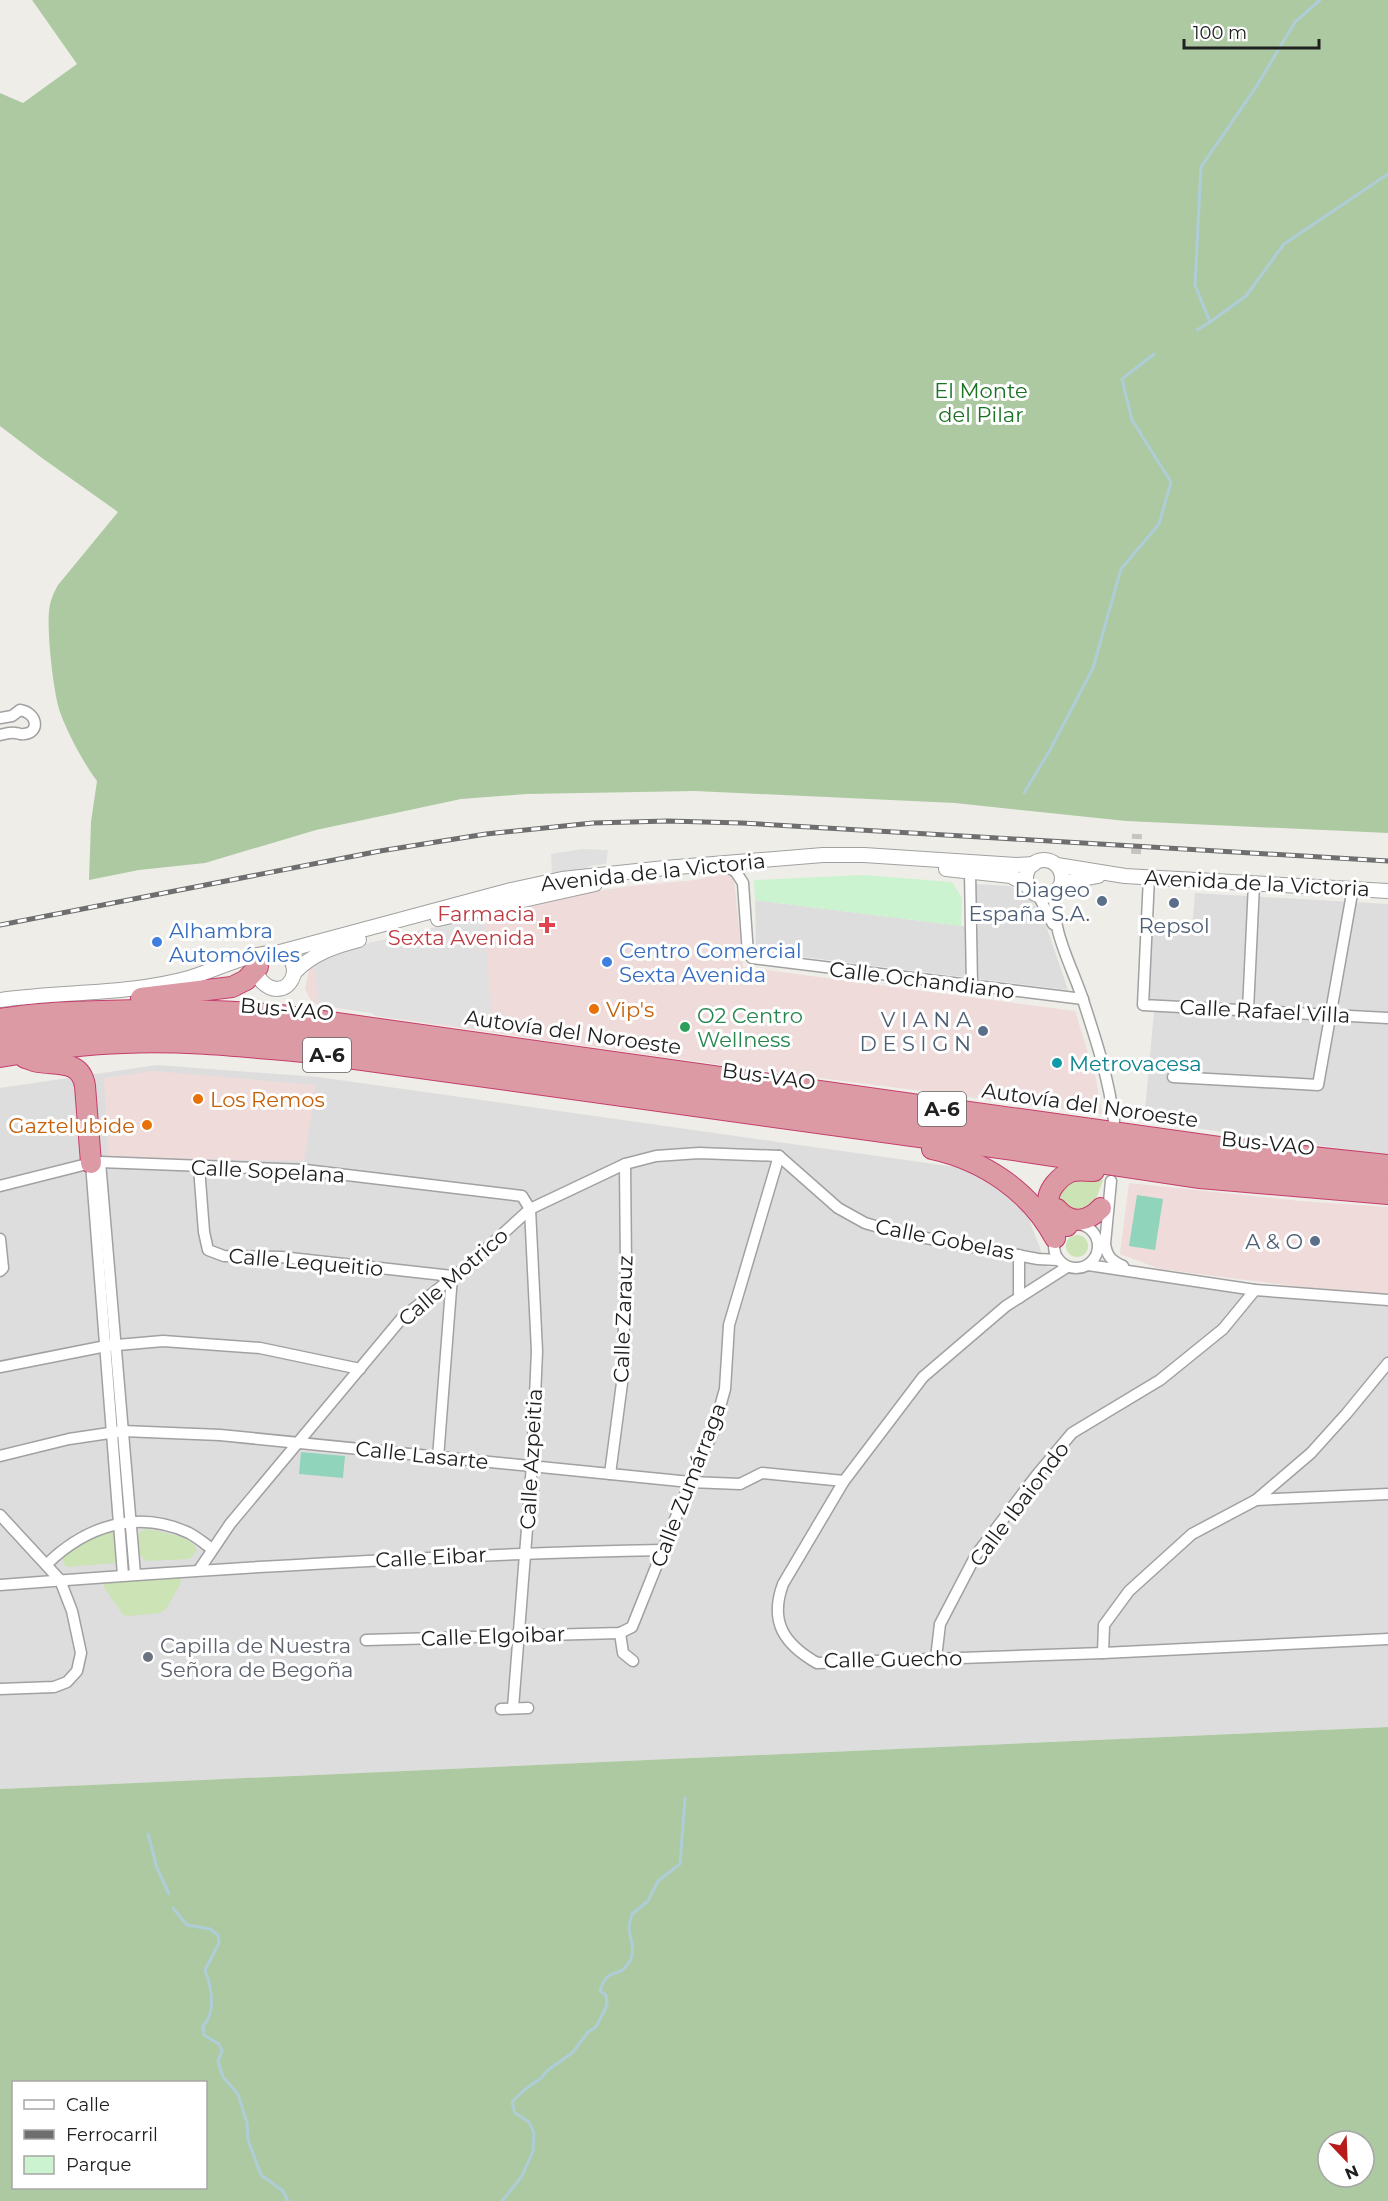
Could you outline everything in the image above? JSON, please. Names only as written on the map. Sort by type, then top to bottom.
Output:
[{"type":"highway","points":[[62,1012],[83,1003],[225,988],[239,984],[264,963]]},
{"type":"highway","name":"Autovía del Noroeste","points":[[0,1019],[62,1012],[148,1009],[289,1016],[1207,1146],[1388,1165]]},
{"type":"highway","name":"Bus-VAO","points":[[0,1037],[67,1029],[155,1025],[316,1034],[1195,1160],[1388,1180]]},
{"type":"highway","name":"A-6","points":[[7,1055],[51,1048],[126,1043],[273,1049],[1020,1151],[1200,1178],[1388,1194]]},
{"type":"highway","points":[[7,1055],[39,1062],[62,1063],[76,1068],[82,1074],[96,1162]]},
{"type":"highway","points":[[888,1133],[902,1144],[944,1151],[973,1161],[1004,1179],[1032,1205],[1050,1227],[1066,1234]]},
{"type":"highway","points":[[1066,1234],[1048,1203],[1050,1189],[1060,1177],[1071,1172],[1102,1172],[1124,1168]]},
{"type":"highway","points":[[1056,1183],[1054,1204],[1057,1210],[1066,1217],[1075,1220],[1087,1219],[1105,1204]]},
{"type":"street","points":[[0,718],[12,716],[20,710],[29,712],[34,717],[35,726],[31,732],[23,735],[15,732],[0,735]]},
{"type":"street","name":"Avenida de la Victoria","points":[[223,967],[264,963],[511,890],[562,879],[823,855],[1034,864]]},
{"type":"street","points":[[1061,938],[1033,891],[1027,873],[1034,864],[1043,860],[1057,865],[1062,873],[1053,907],[1061,938],[1106,1072],[1114,1121]]},
{"type":"street","name":"Avenida de la Victoria","points":[[295,972],[311,957],[340,945],[434,920],[590,884],[728,867],[831,862],[970,872],[1011,876],[1033,891]]},
{"type":"street","name":"Avenida de la Victoria","points":[[1057,865],[1125,876]]},
{"type":"street","name":"Calle Ochandiano","points":[[728,867],[736,872],[743,883],[748,954],[752,958],[1083,999]]},
{"type":"street","points":[[970,872],[972,986]]},
{"type":"street","name":"Avenida de la Victoria","points":[[1059,888],[1100,876],[1125,876],[1388,891]]},
{"type":"street","name":"Calle Rafael Villa","points":[[1149,877],[1143,1005],[1388,1018]]},
{"type":"street","points":[[1248,1010],[1254,884]]},
{"type":"street","points":[[1033,891],[1047,897],[1059,888]]},
{"type":"street","points":[[1173,1077],[1318,1085],[1353,888]]},
{"type":"street","name":"Avenida de la Victoria","points":[[0,1000],[169,983],[223,967],[247,957],[264,963]]},
{"type":"street","points":[[289,957],[293,961],[295,972],[290,983],[280,988],[268,987],[260,979],[264,963],[289,957]]},
{"type":"street","name":"Calle Motrico","points":[[199,1570],[230,1524],[402,1318],[473,1261],[530,1209],[625,1164],[656,1156],[699,1153],[779,1156]]},
{"type":"street","name":"Calle Gobelas","points":[[779,1156],[838,1208],[865,1223],[899,1233],[1062,1263]]},
{"type":"street","name":"Calle Zumárraga","points":[[620,1633],[632,1627],[690,1482],[713,1432],[726,1389],[729,1325],[779,1156]]},
{"type":"street","points":[[96,1162],[129,1575]]},
{"type":"street","name":"Calle Sopelana","points":[[0,1186],[96,1162],[305,1170],[522,1196],[530,1209]]},
{"type":"street","name":"Calle Zarauz","points":[[610,1474],[622,1383],[626,1267],[625,1164]]},
{"type":"street","name":"Calle Lequeitio","points":[[199,1167],[204,1232],[208,1250],[224,1256],[281,1257],[452,1276]]},
{"type":"street","points":[[1066,1234],[1096,1221],[1105,1204]]},
{"type":"street","points":[[1088,1265],[1097,1247],[1105,1204]]},
{"type":"street","points":[[1105,1204],[1106,1254],[1112,1261],[1134,1271]]},
{"type":"street","name":"Calle Azpeitia","points":[[513,1708],[532,1465],[537,1351],[530,1209]]},
{"type":"street","points":[[1066,1234],[1092,1231],[1104,1261],[1118,1269]]},
{"type":"street","points":[[1066,1234],[1062,1263],[1081,1268],[1088,1265],[1255,1290],[1388,1300]]},
{"type":"street","name":"Calle Gobelas","points":[[1023,1255],[1045,1254],[1066,1234]]},
{"type":"street","points":[[0,1239],[3,1268],[0,1270]]},
{"type":"street","points":[[1019,1298],[1023,1255]]},
{"type":"street","name":"Calle Guecho","points":[[1062,1263],[1006,1306],[922,1377],[844,1481],[783,1584],[778,1598],[777,1612],[780,1628],[789,1642],[802,1654],[817,1663],[1103,1653],[1388,1639]]},
{"type":"street","points":[[438,1458],[452,1276]]},
{"type":"street","name":"Calle Ibaiondo","points":[[936,1658],[940,1624],[976,1555],[1072,1433],[1160,1380],[1223,1329],[1255,1290]]},
{"type":"street","points":[[0,1367],[111,1346],[163,1341],[260,1348],[360,1369]]},
{"type":"street","points":[[1103,1653],[1104,1626],[1129,1591],[1192,1534],[1256,1500],[1311,1453],[1388,1363]]},
{"type":"street","name":"Calle Lasarte","points":[[0,1456],[69,1439],[118,1432],[220,1435],[690,1482],[740,1484],[762,1473],[844,1481]]},
{"type":"street","points":[[1256,1500],[1388,1494]]},
{"type":"street","points":[[0,1515],[60,1580],[72,1611],[81,1653],[77,1671],[67,1682],[54,1687],[0,1689]]},
{"type":"street","points":[[47,1564],[63,1548],[81,1536],[101,1527],[125,1523],[170,1526],[190,1534],[212,1549]]},
{"type":"street","name":"Calle Eibar","points":[[0,1585],[199,1570],[526,1552],[663,1550]]},
{"type":"street","points":[[620,1633],[623,1653],[633,1661]]},
{"type":"street","name":"Calle Elgoibar","points":[[366,1640],[620,1633]]},
{"type":"street","points":[[501,1709],[528,1708]]},
{"type":"shaded area","points":[[582,849],[608,850],[606,864],[588,866],[587,871],[552,875],[551,854]]},
{"type":"shaded area","points":[[721,874],[731,875],[734,879],[743,967],[1075,1011],[1096,1079],[1102,1114],[751,1069],[376,1016],[371,1013],[318,1005],[311,1001],[305,989],[309,969],[315,964],[335,954],[370,943],[564,896],[631,886],[696,880]]},
{"type":"shaded area","points":[[976,884],[1010,886],[1030,898],[1045,922],[1068,990],[756,951],[755,900],[978,928]]},
{"type":"shaded area","points":[[1195,893],[1388,904],[1388,1155],[1144,1121],[1154,1012],[1147,1012],[1151,929],[1192,931]]},
{"type":"shaded area","points":[[484,916],[493,1031],[376,1016],[371,1013],[318,1005],[315,964],[335,954],[370,943]]},
{"type":"shaded area","points":[[157,1065],[318,1077],[970,1169],[995,1183],[1025,1208],[1047,1267],[1353,1304],[1388,1306],[1388,1727],[0,1789],[0,1088]]},
{"type":"shaded area","points":[[153,1071],[316,1085],[304,1161],[108,1158],[104,1078]]},
{"type":"shaded area","points":[[1129,1183],[1300,1201],[1388,1207],[1388,1295],[1357,1294],[1160,1269],[1120,1254]]},
{"type":"green space","name":"El Monte del Pilar","points":[[32,0],[1388,0],[1388,833],[1126,821],[955,803],[695,791],[526,794],[461,799],[316,830],[205,863],[139,870],[89,880],[91,822],[97,781],[76,748],[60,712],[51,662],[49,611],[58,585],[118,512],[0,426],[0,93],[23,103],[77,64]]},
{"type":"green space","points":[[863,875],[952,882],[962,898],[961,926],[755,900],[754,880]]},
{"type":"green space","points":[[1085,1176],[1103,1180],[1095,1202],[1081,1214],[1060,1203],[1059,1196],[1062,1184]]},
{"type":"green space","points":[[1137,1195],[1163,1199],[1155,1250],[1129,1246]]},
{"type":"green space","points":[[1077,1235],[1085,1238],[1088,1246],[1085,1254],[1077,1257],[1069,1254],[1066,1246],[1069,1238]]},
{"type":"green space","points":[[301,1452],[345,1456],[343,1478],[299,1474]]},
{"type":"green space","points":[[146,1529],[183,1538],[195,1545],[197,1550],[190,1559],[147,1561],[139,1554],[138,1535]]},
{"type":"green space","points":[[115,1533],[118,1561],[115,1563],[67,1567],[63,1563],[63,1555],[84,1541]]},
{"type":"green space","points":[[180,1577],[181,1583],[166,1609],[160,1613],[123,1615],[104,1587],[104,1583]]},
{"type":"green space","points":[[1388,1727],[1388,2201],[0,2201],[0,1789]]},
{"type":"waterway","points":[[1197,330],[1210,322],[1195,285],[1201,167],[1256,87],[1295,22],[1320,0]]},
{"type":"waterway","points":[[1210,322],[1246,296],[1284,244],[1388,174]]},
{"type":"waterway","points":[[1024,793],[1050,750],[1093,668],[1121,569],[1159,524],[1171,482],[1132,420],[1122,379],[1154,354]]},
{"type":"waterway","points":[[502,2201],[522,2176],[533,2151],[534,2133],[529,2122],[515,2113],[512,2102],[548,2070],[572,2053],[588,2032],[596,2027],[607,2005],[606,1995],[600,1991],[603,1983],[609,1975],[620,1971],[631,1960],[633,1950],[629,1928],[632,1914],[648,1901],[658,1881],[680,1864],[685,1798]]},
{"type":"waterway","points":[[148,1834],[157,1868],[169,1894]]},
{"type":"waterway","points":[[173,1908],[187,1925],[210,1929],[218,1935],[219,1943],[205,1970],[212,1999],[210,2014],[203,2026],[204,2035],[219,2044],[222,2051],[218,2061],[223,2077],[238,2094],[247,2123],[248,2140],[261,2175],[283,2191],[288,2201]]},
{"type":"tunnel","points":[[1136,854],[1137,834]]},
{"type":"railway","points":[[0,925],[380,851],[486,834],[593,823],[668,821],[742,823],[1388,861]]},
{"type":"place","name":"Diageo España S.A.","points":[[1102,901]]},
{"type":"place","name":"Repsol","points":[[1174,903]]},
{"type":"place","name":"Farmacia Sexta Avenida","points":[[547,925]]},
{"type":"place","name":"Alhambra Automóviles","points":[[157,942]]},
{"type":"place","name":"Centro Comercial Sexta Avenida","points":[[607,962]]},
{"type":"place","name":"Vip's","points":[[594,1009]]},
{"type":"place","name":"O2 Centro Wellness","points":[[685,1027]]},
{"type":"place","name":"V I A N A D E S I G N","points":[[983,1031]]},
{"type":"place","name":"Metrovacesa","points":[[1057,1063]]},
{"type":"place","name":"Los Remos","points":[[198,1099]]},
{"type":"place","name":"Gaztelubide","points":[[147,1125]]},
{"type":"place","name":"A & O","points":[[1315,1241]]},
{"type":"place","name":"Capilla de Nuestra Señora de Begoña","points":[[148,1657]]}]
